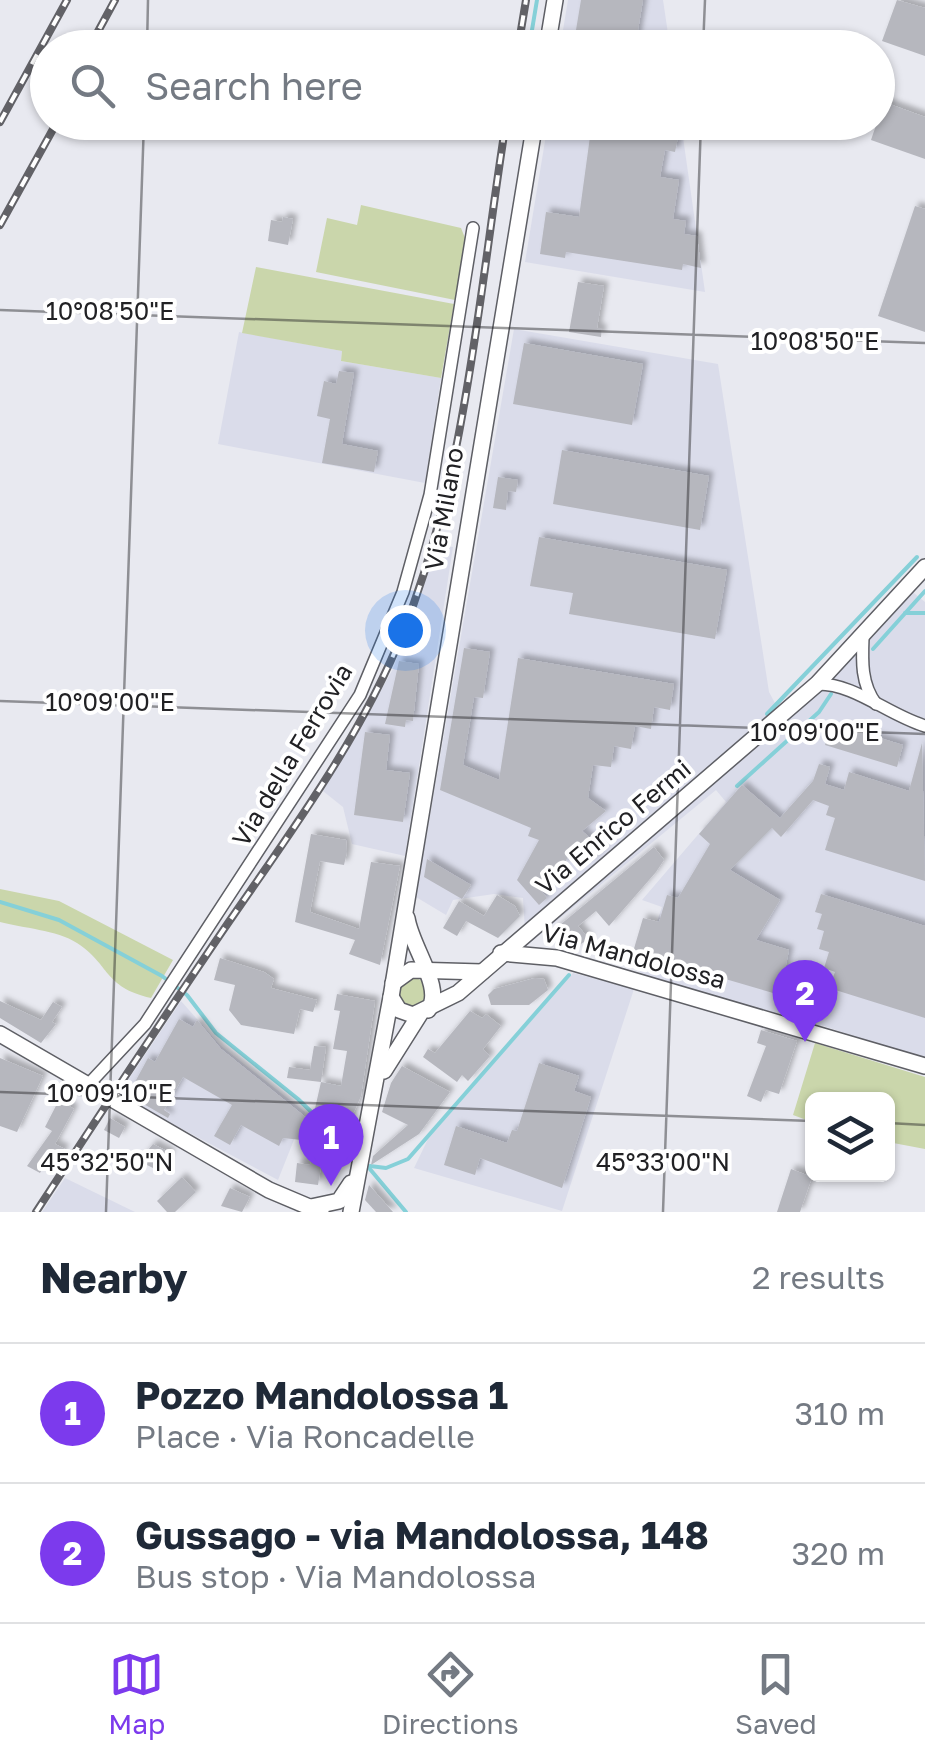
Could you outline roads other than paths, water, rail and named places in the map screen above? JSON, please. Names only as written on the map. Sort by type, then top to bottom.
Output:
[{"type":"main road","points":[[551,30],[555,0]]},
{"type":"main road","name":"Via Milano","points":[[372,1097],[532,140]]},
{"type":"main road","name":"Via Enrico Fermi","points":[[424,1013],[458,994],[816,684],[925,566]]},
{"type":"main road","name":"Via Milano","points":[[405,904],[412,942],[425,973]]},
{"type":"main road","name":"Via Mandolossa","points":[[501,953],[544,955],[925,1066]]},
{"type":"main road","points":[[424,1013],[406,1014],[392,990],[404,972],[482,972]]},
{"type":"main road","points":[[351,1212],[372,1097],[391,1054],[424,1013],[436,991],[425,973]]},
{"type":"main road","points":[[0,1034],[269,1190],[316,1209],[339,1200],[357,1173]]},
{"type":"street","name":"Via della Ferrovia","points":[[88,1085],[136,1035],[162,998],[360,695],[403,592],[430,495],[473,228]]},
{"type":"street","points":[[863,636],[867,692],[878,708]]},
{"type":"street","points":[[816,684],[842,686],[878,708],[925,726]]},
{"type":"waterway","points":[[532,30],[537,0]]},
{"type":"waterway","points":[[767,714],[917,557]]},
{"type":"waterway","points":[[873,649],[925,591]]},
{"type":"waterway","points":[[905,613],[925,613]]},
{"type":"waterway","points":[[737,786],[819,712],[831,694]]},
{"type":"waterway","points":[[0,902],[59,920],[162,976],[187,995],[216,1033],[298,1099],[357,1156]]},
{"type":"waterway","points":[[370,1166],[386,1168],[408,1159],[569,975]]},
{"type":"waterway","points":[[364,1162],[406,1212]]},
{"type":"railway","points":[[51,30],[67,0]]},
{"type":"railway","points":[[99,30],[115,0]]},
{"type":"railway","points":[[521,30],[526,0]]},
{"type":"railway","points":[[0,122],[30,67]]},
{"type":"railway","points":[[0,225],[47,140]]},
{"type":"railway","points":[[36,1212],[322,785],[386,672],[425,571],[457,445],[503,140]]},
{"type":"place","name":"Gussago - via Mandolossa, 148","points":[[805,1042]]},
{"type":"place","name":"Pozzo Mandolossa 1","points":[[331,1186]]}]
